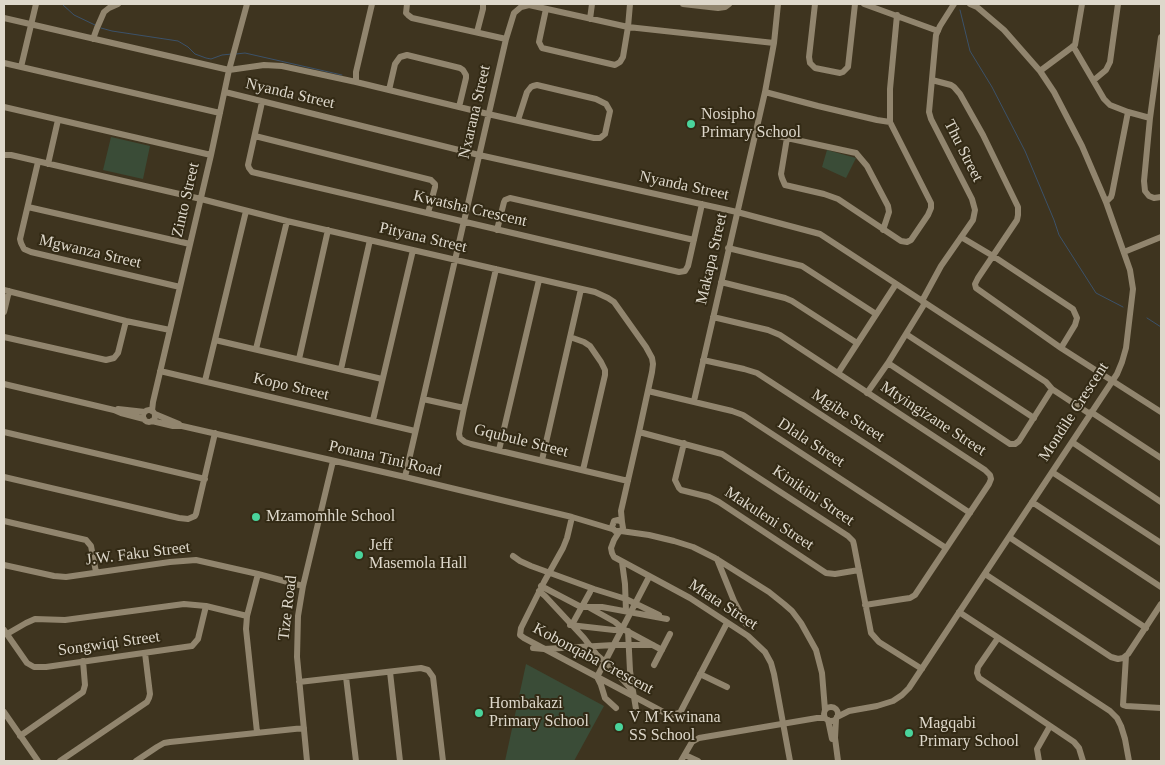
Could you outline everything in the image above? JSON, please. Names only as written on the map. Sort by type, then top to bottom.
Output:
[{"type":"street","points":[[21,67],[36,4]]},
{"type":"street","points":[[93,39],[104,12],[118,4]]},
{"type":"street","name":"Zinto Street","points":[[152,422],[155,418],[149,413],[201,200],[229,70],[247,4]]},
{"type":"street","points":[[356,82],[356,72],[372,4]]},
{"type":"street","points":[[408,4],[406,13],[412,18],[506,40]]},
{"type":"street","points":[[477,32],[484,4]]},
{"type":"street","points":[[590,19],[592,4]]},
{"type":"street","points":[[546,9],[539,42],[542,48],[615,65],[623,57],[630,4]]},
{"type":"street","points":[[683,4],[718,8],[729,4]]},
{"type":"street","name":"Makapa Street","points":[[694,402],[765,92],[774,43],[778,4]]},
{"type":"street","points":[[815,4],[809,57],[810,63],[814,68],[840,73],[848,67],[855,4]]},
{"type":"street","points":[[864,4],[938,31]]},
{"type":"street","name":"Thu Street","points":[[867,392],[906,334],[941,266],[973,220],[975,207],[930,116],[929,104],[938,31],[954,4]]},
{"type":"street","name":"Mondile Crescent","points":[[829,716],[893,701],[909,688],[1120,368],[1126,348],[1133,289],[1132,277],[1106,202],[1082,146],[1054,92],[1040,71],[1004,30],[970,4]]},
{"type":"street","points":[[1040,71],[1074,46],[1082,4]]},
{"type":"street","points":[[1094,80],[1106,70],[1110,62],[1118,4]]},
{"type":"street","name":"Nxarana Street","points":[[405,477],[512,16],[519,8],[529,5],[628,27],[774,43]]},
{"type":"street","points":[[787,138],[781,174],[786,184],[838,199],[899,240],[907,242],[911,240],[928,215],[931,203],[890,122],[890,89],[897,15]]},
{"type":"street","points":[[4,18],[229,70],[256,65],[272,65],[356,82],[488,114],[600,138],[605,134],[610,111],[606,104],[596,99],[538,85],[531,87],[528,92],[518,120]]},
{"type":"street","points":[[1161,37],[1144,175],[1144,187],[1149,196],[1154,198],[1161,197]]},
{"type":"street","points":[[1074,46],[1104,99],[1110,105],[1150,118]]},
{"type":"street","points":[[389,90],[397,60],[405,55],[416,57],[460,68],[465,72],[466,78],[458,107]]},
{"type":"street","points":[[4,63],[220,113]]},
{"type":"street","points":[[932,80],[954,87],[960,94],[983,135],[1017,203],[1019,212],[1017,220],[977,280],[976,288],[1061,348],[1161,412]]},
{"type":"street","name":"Nyanda Street","points":[[225,92],[479,155],[737,212],[820,234],[1046,382],[1052,390],[1161,458]]},
{"type":"street","points":[[765,92],[890,122]]},
{"type":"street","name":"Kwatsha Crescent","points":[[262,102],[248,165],[252,172],[496,230],[683,272],[687,269],[702,204]]},
{"type":"street","points":[[4,107],[211,156]]},
{"type":"street","points":[[1106,202],[1112,196],[1128,112]]},
{"type":"street","points":[[48,164],[58,120]]},
{"type":"street","points":[[756,130],[856,153],[867,166],[888,206],[889,212],[883,230]]},
{"type":"street","points":[[254,136],[431,180],[434,182],[435,187],[428,213]]},
{"type":"street","name":"Pityana Street","points":[[4,155],[602,294],[614,302],[646,346],[653,364],[619,522]]},
{"type":"street","name":"Mgwanza Street","points":[[38,162],[20,239],[22,246],[28,251],[180,287]]},
{"type":"street","points":[[496,230],[502,208],[505,200],[508,198],[694,240]]},
{"type":"street","points":[[28,207],[190,244]]},
{"type":"street","points":[[205,381],[246,211]]},
{"type":"street","points":[[256,349],[287,221]]},
{"type":"street","points":[[299,359],[328,230]]},
{"type":"street","points":[[961,237],[1067,304],[1074,311],[1075,325],[1061,348]]},
{"type":"street","points":[[1124,252],[1161,237]]},
{"type":"street","points":[[341,369],[370,240]]},
{"type":"street","points":[[728,248],[802,266],[876,314]]},
{"type":"street","points":[[373,420],[413,250]]},
{"type":"street","name":"Gqubule Street","points":[[496,269],[464,408],[459,434],[462,440],[628,480]]},
{"type":"street","points":[[498,450],[539,280]]},
{"type":"street","points":[[721,282],[792,301],[857,343]]},
{"type":"street","points":[[838,374],[896,284]]},
{"type":"street","points":[[542,460],[581,289]]},
{"type":"street","points":[[4,312],[6,290],[126,321],[170,330]]},
{"type":"street","name":"Mtyingizane Street","points":[[713,318],[777,333],[990,475],[989,484],[915,595],[910,598],[865,605]]},
{"type":"street","points":[[4,337],[106,360],[114,358],[118,353],[126,321]]},
{"type":"street","points":[[906,334],[1034,418]]},
{"type":"street","points":[[570,337],[590,346],[605,370],[583,470]]},
{"type":"street","points":[[215,340],[382,379]]},
{"type":"street","name":"Mgibe Street","points":[[703,360],[757,373],[970,513]]},
{"type":"street","points":[[888,363],[1010,444],[1015,444],[1019,441],[1052,390]]},
{"type":"street","name":"Kopo Street","points":[[160,371],[415,431]]},
{"type":"street","name":"Ponana Tini Road","points":[[4,384],[121,413],[149,413],[182,426],[405,477],[582,519],[616,530],[649,535],[693,547],[717,559],[769,592],[792,611],[807,631],[816,650],[834,708],[838,713],[829,716]]},
{"type":"street","name":"Dlala Street","points":[[648,391],[743,415],[946,548]]},
{"type":"street","points":[[423,399],[464,408]]},
{"type":"street","name":"Ponana Tini Road","points":[[152,422],[182,426]]},
{"type":"street","points":[[4,432],[205,479]]},
{"type":"street","name":"Kinikini Street","points":[[639,432],[716,451],[729,457],[844,533],[853,541],[869,629],[873,637],[922,669]]},
{"type":"street","points":[[4,477],[180,518],[192,518],[196,514],[215,433]]},
{"type":"street","points":[[1072,442],[1161,502]]},
{"type":"street","name":"Makuleni Street","points":[[684,443],[675,480],[678,488],[709,497],[719,502],[826,573],[835,574],[859,570]]},
{"type":"street","name":"Tize Road","points":[[307,761],[297,657],[298,616],[303,586],[333,461]]},
{"type":"street","points":[[1052,472],[1161,543]]},
{"type":"street","points":[[1032,502],[1161,587]]},
{"type":"street","name":"Kobonqaba Crescent","points":[[572,517],[565,542],[521,626],[520,633],[524,638],[633,694],[667,714],[676,715],[681,711],[727,623]]},
{"type":"street","name":"Ponana Tini Road","points":[[582,519],[619,522],[649,535]]},
{"type":"street","points":[[4,521],[86,540],[91,546],[96,572]]},
{"type":"street","points":[[616,530],[623,528],[619,522],[612,524],[616,530],[612,553],[614,557],[622,562],[629,612]]},
{"type":"street","points":[[1009,537],[1146,628]]},
{"type":"street","points":[[514,556],[520,561],[549,573],[626,599],[659,615]]},
{"type":"street","points":[[717,559],[734,601],[746,624]]},
{"type":"street","name":"J.W. Faku Street","points":[[4,565],[66,577],[190,560],[203,561],[303,586]]},
{"type":"street","name":"Mtata Street","points":[[622,562],[676,590],[753,640],[765,652],[774,674],[790,761]]},
{"type":"street","points":[[257,732],[246,629],[247,616],[258,574]]},
{"type":"street","points":[[985,574],[1111,657],[1118,659],[1126,656]]},
{"type":"street","points":[[616,708],[605,698],[597,677],[624,630],[629,612],[636,603],[649,577]]},
{"type":"street","points":[[540,588],[604,615],[624,630],[662,650]]},
{"type":"street","points":[[540,588],[545,596],[633,694]]},
{"type":"street","points":[[572,624],[590,592]]},
{"type":"street","points":[[5,632],[35,619],[65,620],[184,604],[206,606],[247,616]]},
{"type":"street","points":[[1161,604],[1126,656],[1123,705],[1161,708]]},
{"type":"street","name":"Songwiqi Street","points":[[5,632],[27,663],[32,666],[46,667],[192,646],[200,634],[206,606]]},
{"type":"street","points":[[583,607],[602,607],[667,619]]},
{"type":"street","points":[[959,612],[1110,711],[1117,718],[1121,726],[1129,761]]},
{"type":"street","points":[[572,624],[619,631],[624,630]]},
{"type":"street","points":[[624,630],[629,644],[636,708]]},
{"type":"street","points":[[654,665],[670,634]]},
{"type":"street","points":[[998,638],[978,667],[977,673],[979,678],[1077,745],[1081,751],[1083,761]]},
{"type":"street","points":[[533,648],[629,644],[653,645]]},
{"type":"street","points":[[60,761],[147,702],[150,694],[145,653]]},
{"type":"street","points":[[20,736],[83,692],[85,685],[83,661]]},
{"type":"street","points":[[299,682],[423,668],[428,670],[432,674],[434,683],[443,761]]},
{"type":"street","points":[[390,672],[400,761]]},
{"type":"street","name":"Ponana Tini Road","points":[[822,673],[825,702],[838,761]]},
{"type":"street","points":[[700,674],[727,687]]},
{"type":"street","points":[[346,677],[356,761]]},
{"type":"street","points":[[681,761],[692,742],[698,738],[829,716],[830,707],[834,708]]},
{"type":"street","name":"Mondile Crescent","points":[[834,708],[849,711]]},
{"type":"street","points":[[4,712],[38,761]]},
{"type":"street","points":[[1039,761],[1038,749],[1050,726]]},
{"type":"street","points":[[136,761],[164,743],[304,728]]},
{"type":"street","points":[[685,754],[698,761]]},
{"type":"green space","points":[[111,137],[150,146],[143,179],[103,170]]},
{"type":"green space","points":[[827,150],[856,158],[846,178],[822,167]]},
{"type":"green space","points":[[526,664],[604,706],[574,761],[505,761]]},
{"type":"waterway","points":[[62,4],[74,15],[95,25]]},
{"type":"waterway","points":[[960,10],[970,51],[992,87],[1025,151],[1059,235],[1096,293],[1123,307]]},
{"type":"waterway","points":[[101,28],[178,41],[195,54],[211,59],[232,54]]},
{"type":"waterway","points":[[236,54],[245,53],[342,75]]},
{"type":"waterway","points":[[1147,318],[1161,327]]},
{"type":"place","name":"Nosipho Primary School","points":[[691,124]]},
{"type":"place","name":"Mzamomhle School","points":[[256,517]]},
{"type":"place","name":"Jeff Masemola Hall","points":[[359,555]]},
{"type":"place","name":"Hombakazi Primary School","points":[[479,713]]},
{"type":"place","name":"V M Kwinana SS School","points":[[619,727]]},
{"type":"place","name":"Magqabi Primary School","points":[[909,733]]}]
